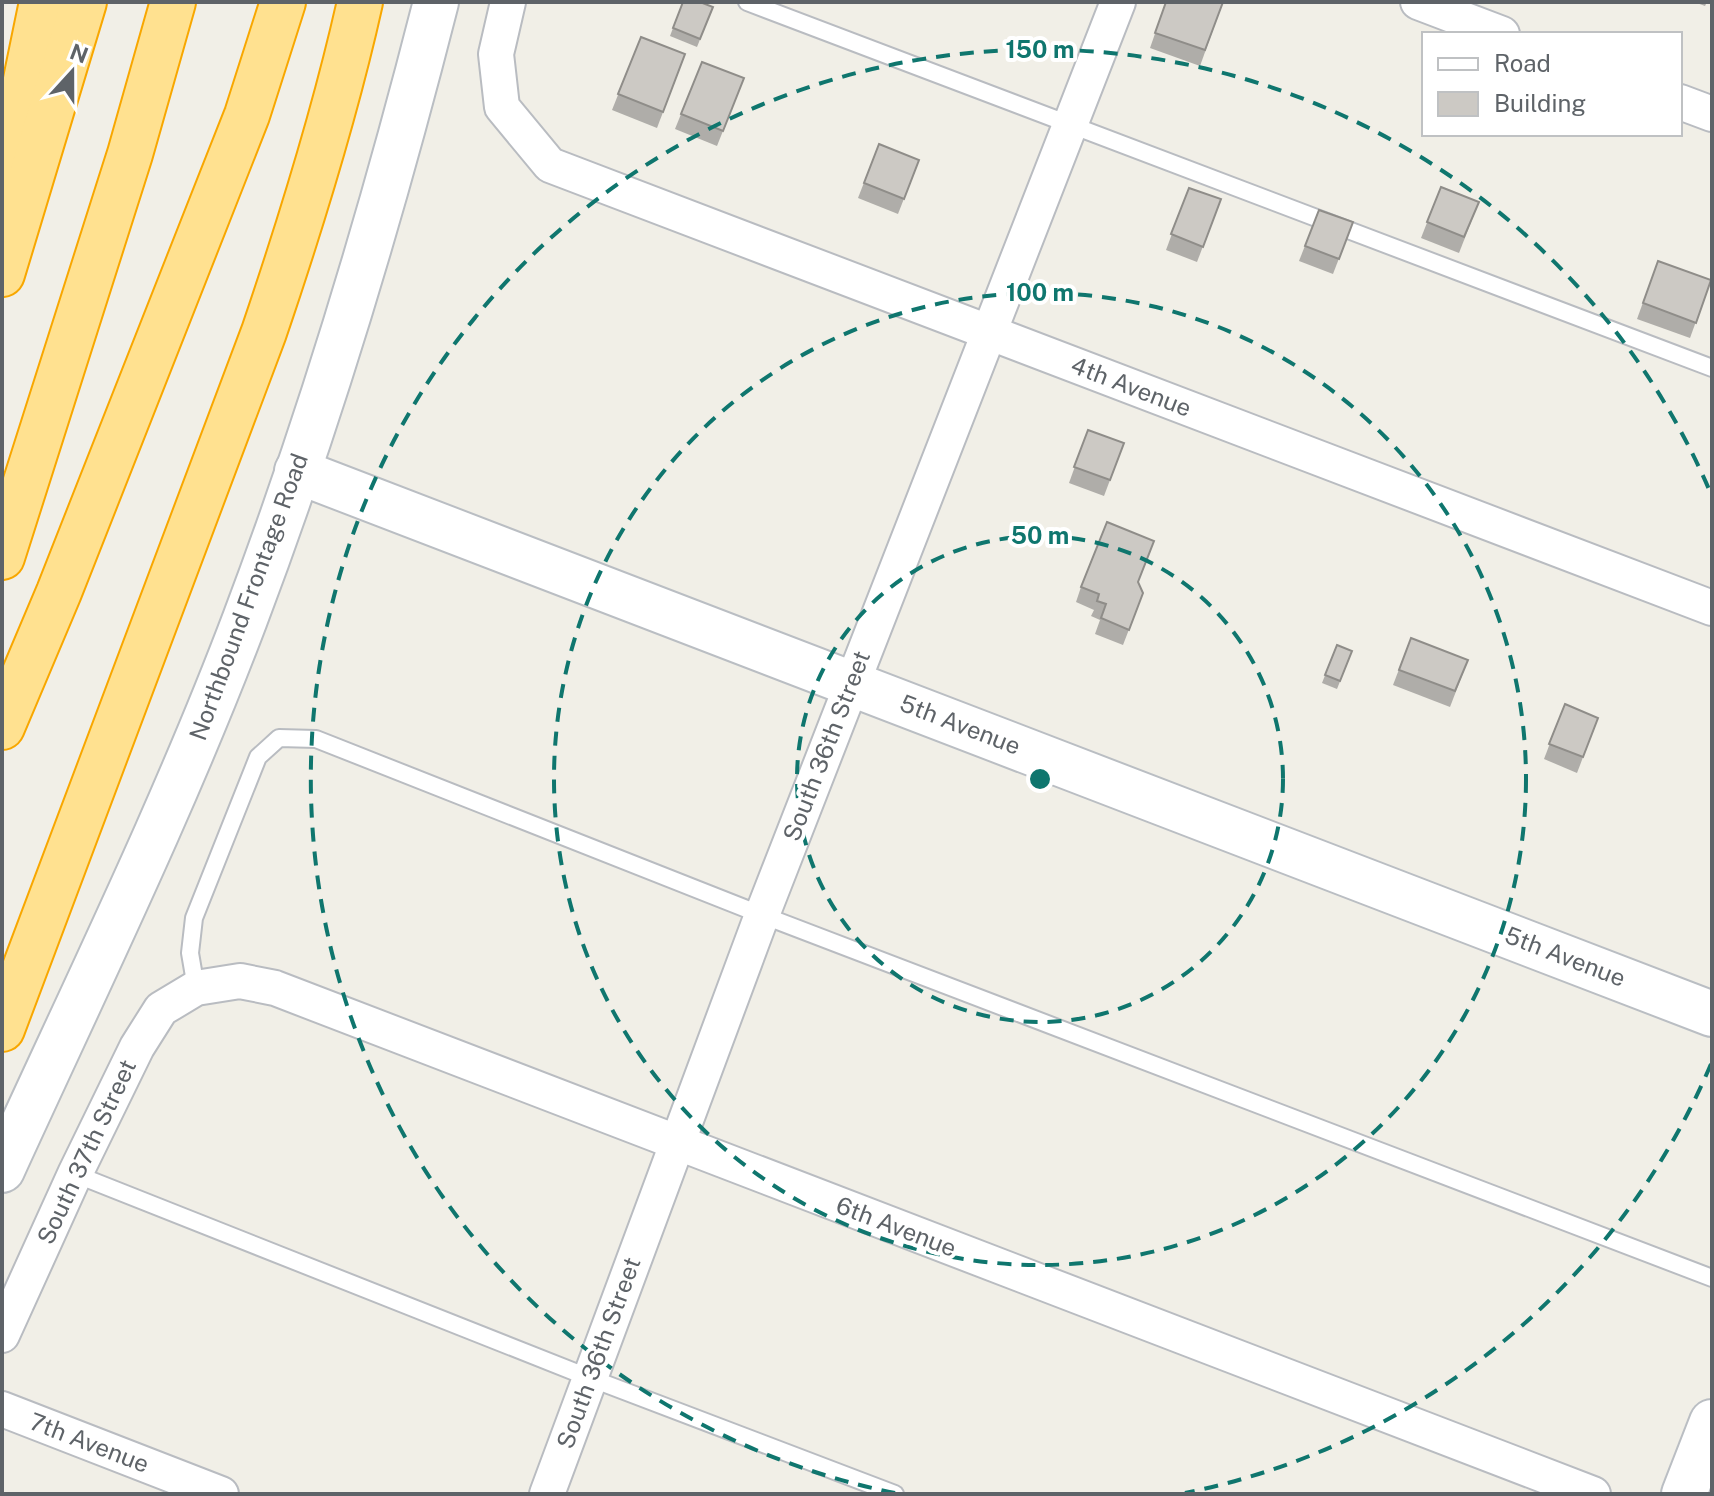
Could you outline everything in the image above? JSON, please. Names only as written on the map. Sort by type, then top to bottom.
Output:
[{"type":"highway","points":[[2,194],[42,2]]},
{"type":"highway","points":[[2,274],[84,2]]},
{"type":"highway","points":[[2,557],[125,169],[173,2]]},
{"type":"highway","points":[[2,727],[65,577],[241,130],[283,2]]},
{"type":"highway","points":[[2,1029],[264,332],[300,227],[341,87],[360,2]]},
{"type":"street","name":"Northbound Frontage Road","points":[[2,1170],[159,830],[246,619],[370,244],[436,2]]},
{"type":"street","name":"4th Avenue","points":[[508,2],[496,54],[502,107],[550,165],[1712,608]]},
{"type":"street","name":"South 36th Street","points":[[547,1494],[762,915],[1118,2]]},
{"type":"street","points":[[1418,2],[1497,32]]},
{"type":"street","points":[[1682,103],[1712,114]]},
{"type":"street","name":"5th Avenue","points":[[297,471],[1712,1014]]},
{"type":"street","name":"6th Avenue","points":[[196,988],[240,981],[275,988],[1593,1494]]},
{"type":"street","name":"South 37th Street","points":[[2,1335],[137,1047],[161,1009],[196,988]]},
{"type":"street","name":"7th Avenue","points":[[2,1409],[221,1494]]},
{"type":"street","points":[[1684,1494],[1712,1422]]},
{"type":"lane","points":[[747,2],[1712,368]]},
{"type":"lane","points":[[196,988],[190,953],[194,918],[258,757],[279,738],[316,739],[762,915],[1712,1278]]},
{"type":"lane","points":[[75,1174],[590,1378],[895,1494]]},
{"type":"building","points":[[683,2],[700,2],[713,7],[700,39],[673,28]]},
{"type":"building","points":[[1166,2],[1223,2],[1205,50],[1155,33]]},
{"type":"building","points":[[641,37],[685,54],[663,112],[618,94]]},
{"type":"building","points":[[702,62],[744,78],[723,131],[681,114]]},
{"type":"building","points":[[879,144],[919,160],[904,199],[864,183]]},
{"type":"building","points":[[1441,187],[1479,202],[1464,237],[1427,222]]},
{"type":"building","points":[[1189,188],[1221,199],[1203,247],[1171,234]]},
{"type":"building","points":[[1319,210],[1353,222],[1339,259],[1305,246]]},
{"type":"building","points":[[1658,261],[1711,280],[1696,323],[1643,303]]},
{"type":"building","points":[[1088,430],[1124,443],[1110,480],[1074,467]]},
{"type":"building","points":[[1107,522],[1154,541],[1138,582],[1143,593],[1129,630],[1101,618],[1106,604],[1097,601],[1099,594],[1081,587]]},
{"type":"building","points":[[1411,638],[1468,660],[1455,691],[1399,670]]},
{"type":"building","points":[[1337,645],[1352,651],[1340,681],[1325,675]]},
{"type":"building","points":[[1565,704],[1598,718],[1583,757],[1549,744]]}]
